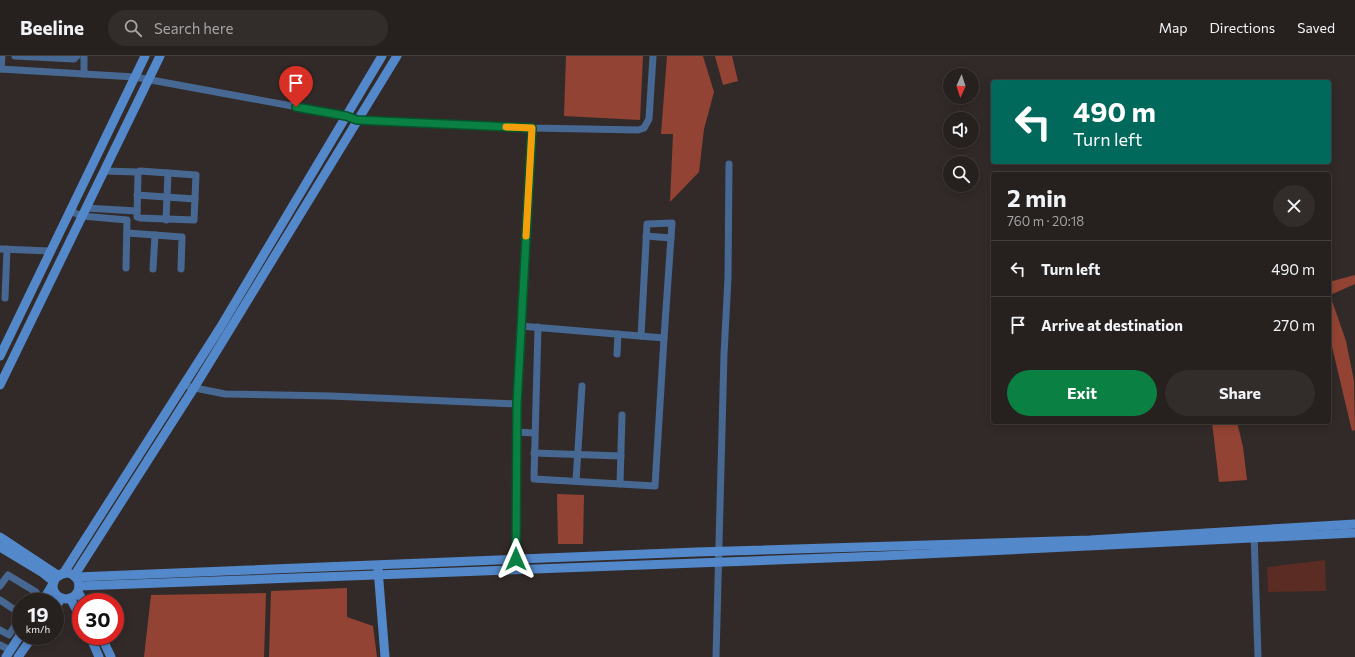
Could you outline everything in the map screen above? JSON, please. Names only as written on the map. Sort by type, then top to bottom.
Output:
[{"type":"street","points":[[2,56],[1,69],[135,77],[346,116],[357,120],[532,128],[638,130],[644,128],[649,119],[653,56]]},
{"type":"street","points":[[15,56],[74,59],[77,56]]},
{"type":"street","points":[[84,56],[84,74]]},
{"type":"street","points":[[0,356],[145,56]]},
{"type":"street","points":[[0,385],[160,56]]},
{"type":"street","points":[[48,593],[220,328],[382,56]]},
{"type":"street","points":[[81,593],[75,576],[194,388],[397,56]]},
{"type":"street","points":[[46,71],[51,58]]},
{"type":"street","points":[[113,123],[124,129]]},
{"type":"street","points":[[516,570],[517,404],[532,128]]},
{"type":"street","points":[[716,657],[724,354],[728,278],[729,164]]},
{"type":"street","points":[[104,170],[196,175],[194,220],[166,220],[137,217],[138,172]]},
{"type":"street","points":[[166,220],[168,173]]},
{"type":"street","points":[[137,195],[195,199]]},
{"type":"street","points":[[70,211],[137,211]]},
{"type":"street","points":[[84,212],[126,220],[126,268]]},
{"type":"street","points":[[538,327],[534,433],[534,479],[655,486],[672,223],[647,224],[641,336]]},
{"type":"street","points":[[127,233],[182,237],[181,269]]},
{"type":"street","points":[[153,269],[155,235]]},
{"type":"street","points":[[646,236],[671,238]]},
{"type":"street","points":[[5,298],[3,249],[50,251]]},
{"type":"street","points":[[521,326],[664,338]]},
{"type":"street","points":[[616,354],[618,334]]},
{"type":"street","points":[[184,385],[225,394],[331,396],[517,404]]},
{"type":"street","points":[[576,481],[582,386]]},
{"type":"street","points":[[620,484],[622,415]]},
{"type":"street","points":[[516,432],[534,433]]},
{"type":"street","points":[[534,453],[621,456]]},
{"type":"street","points":[[66,598],[79,589],[379,575],[718,562],[1254,535],[1355,524]]},
{"type":"street","points":[[0,546],[43,573],[59,577],[718,551],[1355,533]]},
{"type":"street","points":[[1254,535],[1258,657]]},
{"type":"street","points":[[0,537],[59,577]]},
{"type":"street","points":[[378,564],[385,657]]},
{"type":"street","points":[[0,586],[8,575],[35,593]]},
{"type":"street","points":[[59,577],[55,592],[66,598],[72,606]]},
{"type":"street","points":[[0,600],[12,609]]},
{"type":"street","points":[[0,630],[9,635],[12,630]]},
{"type":"street","points":[[0,646],[8,654],[14,645]]},
{"type":"street","points":[[18,657],[27,645]]},
{"type":"street","points":[[94,645],[100,657]]},
{"type":"street","points":[[105,645],[111,657]]},
{"type":"shaded area","points":[[566,56],[643,56],[640,120],[564,116]]},
{"type":"shaded area","points":[[667,56],[703,56],[714,92],[704,129],[699,172],[670,202],[673,134],[661,134]]},
{"type":"shaded area","points":[[715,56],[732,56],[738,81],[723,85]]},
{"type":"shaded area","points":[[1355,275],[1355,284],[1331,295],[1331,281]]},
{"type":"shaded area","points":[[1331,298],[1346,341],[1354,381],[1355,430],[1352,431],[1331,342]]},
{"type":"shaded area","points":[[1212,424],[1237,424],[1243,447],[1247,480],[1219,482]]},
{"type":"shaded area","points":[[557,494],[584,495],[583,544],[558,544]]},
{"type":"shaded area","points":[[1325,560],[1326,591],[1268,592],[1267,567]]},
{"type":"shaded area","points":[[347,588],[347,617],[373,626],[377,657],[269,657],[271,591]]},
{"type":"shaded area","points":[[266,593],[264,657],[144,657],[151,595]]},
{"type":"slow traffic","points":[[506,127],[532,128],[526,236]]},
{"type":"route","points":[[296,107],[346,116],[357,120],[532,128],[517,404],[516,559]]}]
